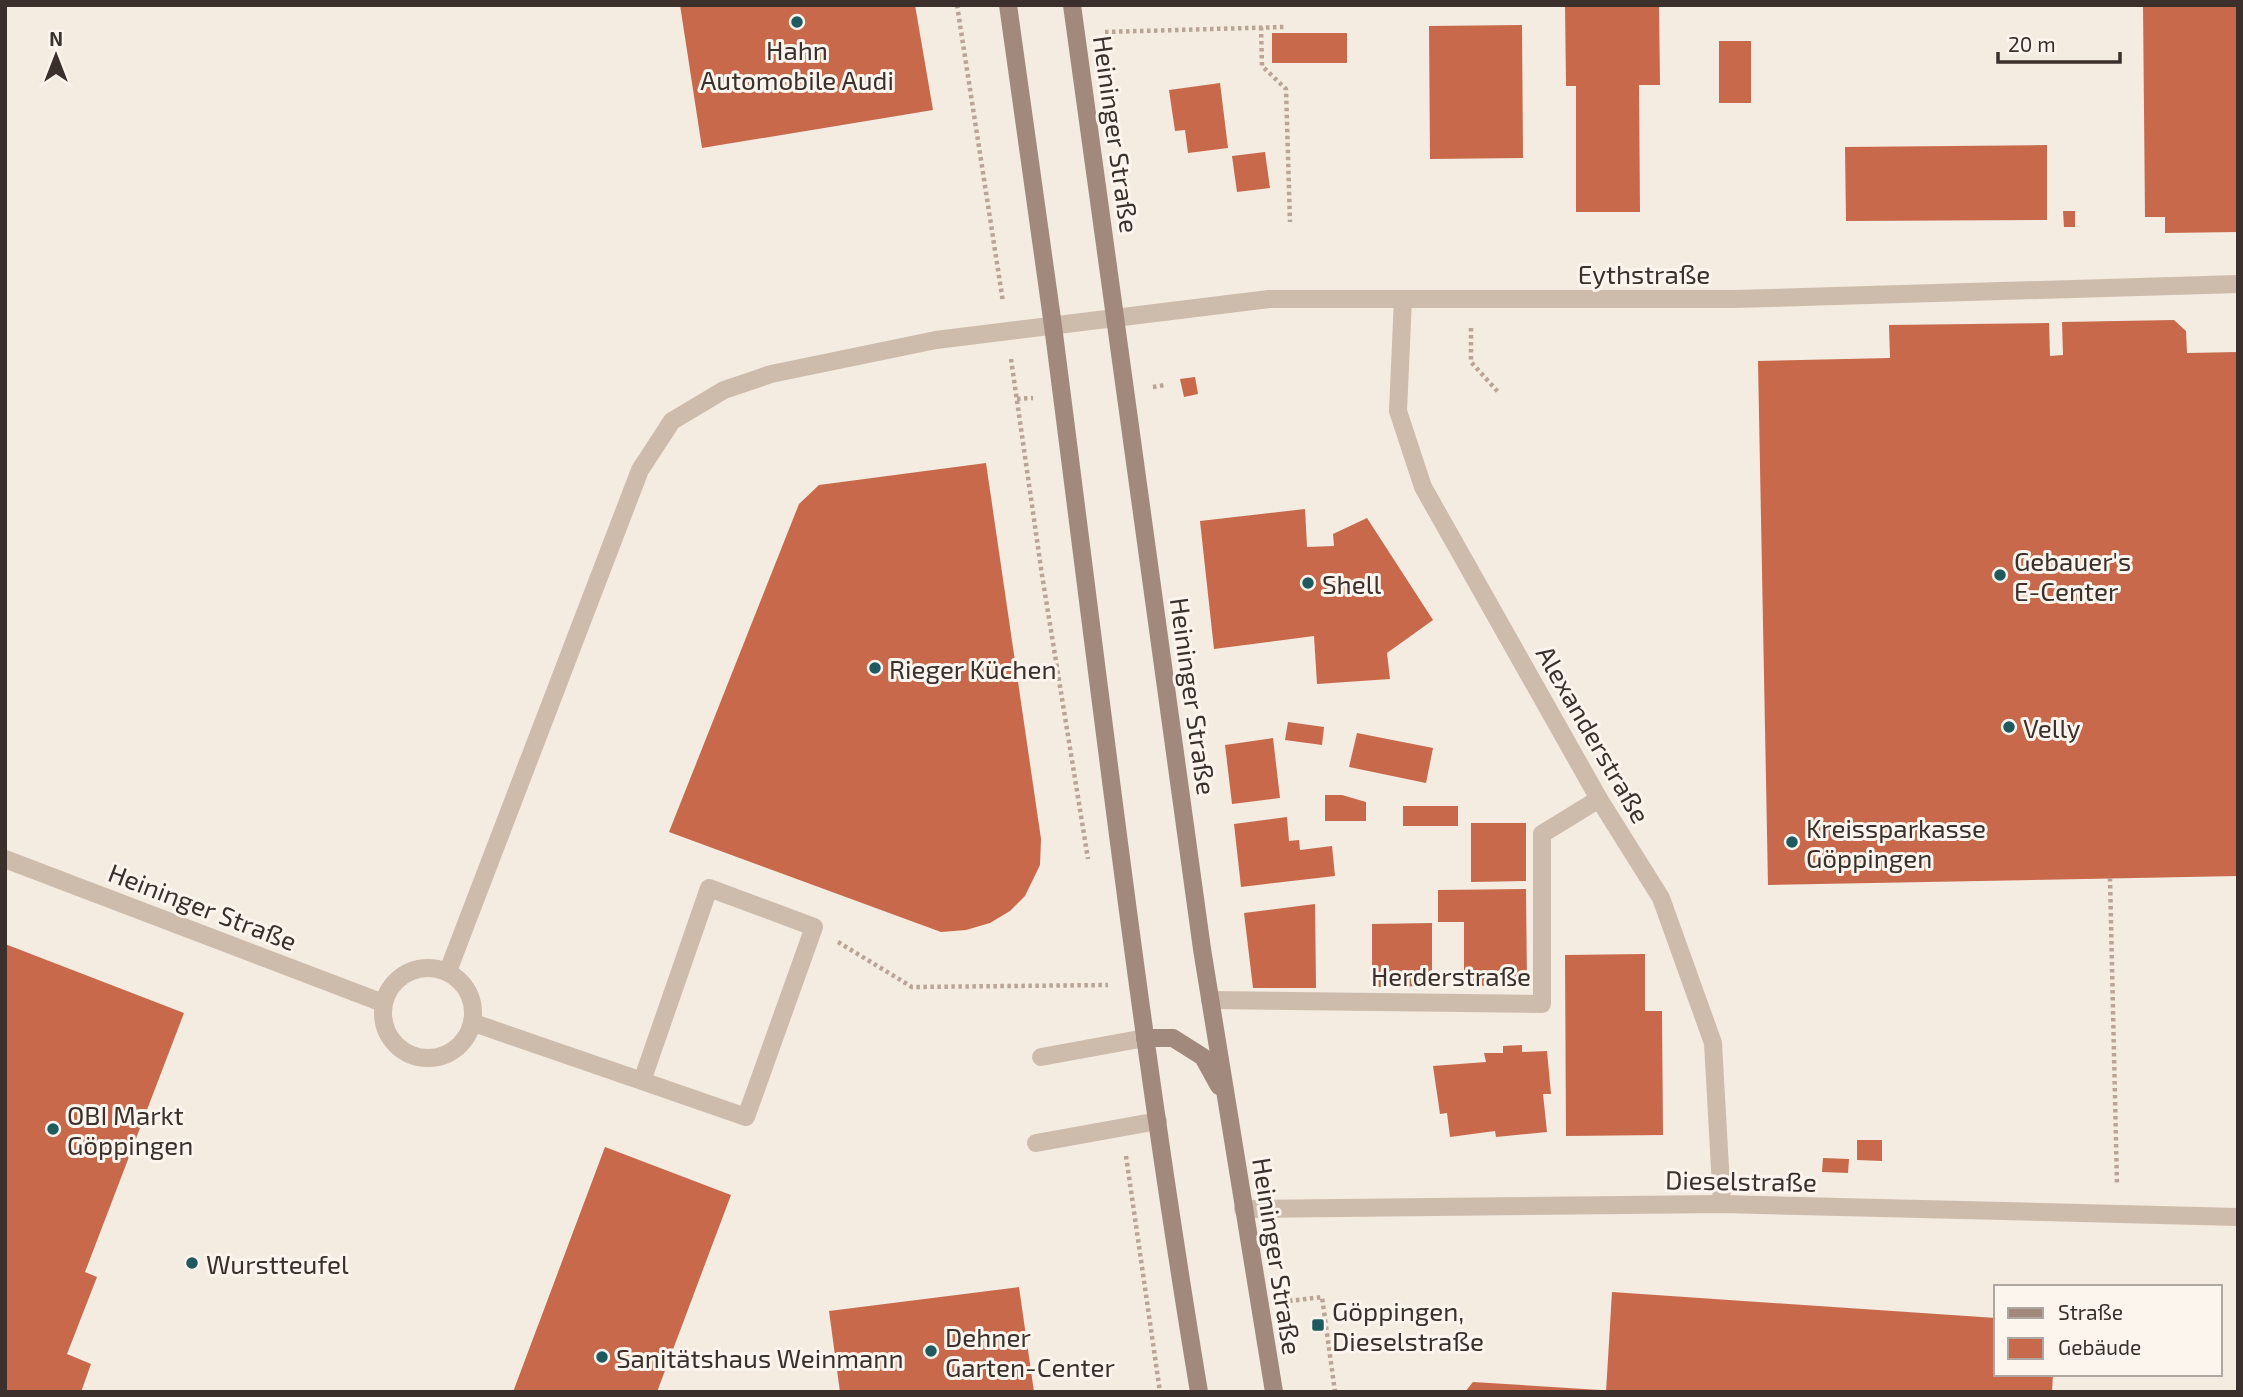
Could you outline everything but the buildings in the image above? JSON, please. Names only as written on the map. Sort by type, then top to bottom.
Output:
[{"type":"main road","points":[[1007,5],[1146,1038],[1199,1392]]},
{"type":"main road","name":"Heininger Straße","points":[[1072,5],[1210,1000],[1274,1392]]},
{"type":"main road","points":[[1146,1038],[1173,1038],[1203,1057],[1225,1098]]},
{"type":"street","name":"Eythstraße","points":[[447,971],[640,470],[672,421],[724,390],[771,374],[936,340],[1269,299],[1734,299],[2238,284]]},
{"type":"street","name":"Alexanderstraße","points":[[1403,299],[1398,411],[1423,487],[1599,799],[1661,898],[1713,1043],[1722,1204]]},
{"type":"street","name":"Herderstraße","points":[[1210,1000],[1542,1004],[1542,834],[1599,799]]},
{"type":"street","name":"Heininger Straße","points":[[5,859],[383,1003]]},
{"type":"street","points":[[474,1023],[746,1117],[814,927],[709,888],[642,1081]]},
{"type":"street","points":[[428,967],[447,971],[464,984],[473,1003],[474,1023],[463,1044],[444,1057],[422,1059],[398,1048],[384,1028],[383,1003],[392,984],[408,972],[428,967]]},
{"type":"street","points":[[1041,1057],[1146,1038]]},
{"type":"street","points":[[1036,1143],[1158,1121]]},
{"type":"street","name":"Dieselstraße","points":[[1243,1209],[1722,1204],[2238,1217]]},
{"type":"path","points":[[957,5],[1042,575],[1088,862]]},
{"type":"path","points":[[1261,27],[1262,66],[1286,89],[1290,222]]},
{"type":"path","points":[[1076,33],[1284,27]]},
{"type":"path","points":[[1471,299],[1471,362],[1499,393]]},
{"type":"path","points":[[2110,878],[2118,1214]]},
{"type":"path","points":[[814,927],[912,987],[1108,985]]},
{"type":"path","points":[[1106,972],[1115,1042]]},
{"type":"path","points":[[1122,1129],[1160,1392]]},
{"type":"path","points":[[1322,1297],[1335,1392]]},
{"type":"place","name":"Hahn Automobile Audi","points":[[797,22]]},
{"type":"place","name":"Gebauer's E-Center","points":[[2000,575]]},
{"type":"place","name":"Shell","points":[[1308,583]]},
{"type":"place","name":"Rieger Küchen","points":[[875,668]]},
{"type":"place","name":"Velly","points":[[2009,727]]},
{"type":"place","name":"Kreissparkasse Göppingen","points":[[1792,842]]},
{"type":"place","name":"OBI Markt Göppingen","points":[[53,1129]]},
{"type":"place","name":"Wurstteufel","points":[[192,1263]]},
{"type":"place","name":"Göppingen, Dieselstraße","points":[[1318,1325]]},
{"type":"place","name":"Dehner Garten-Center","points":[[931,1351]]},
{"type":"place","name":"Sanitätshaus Weinmann","points":[[602,1357]]}]
